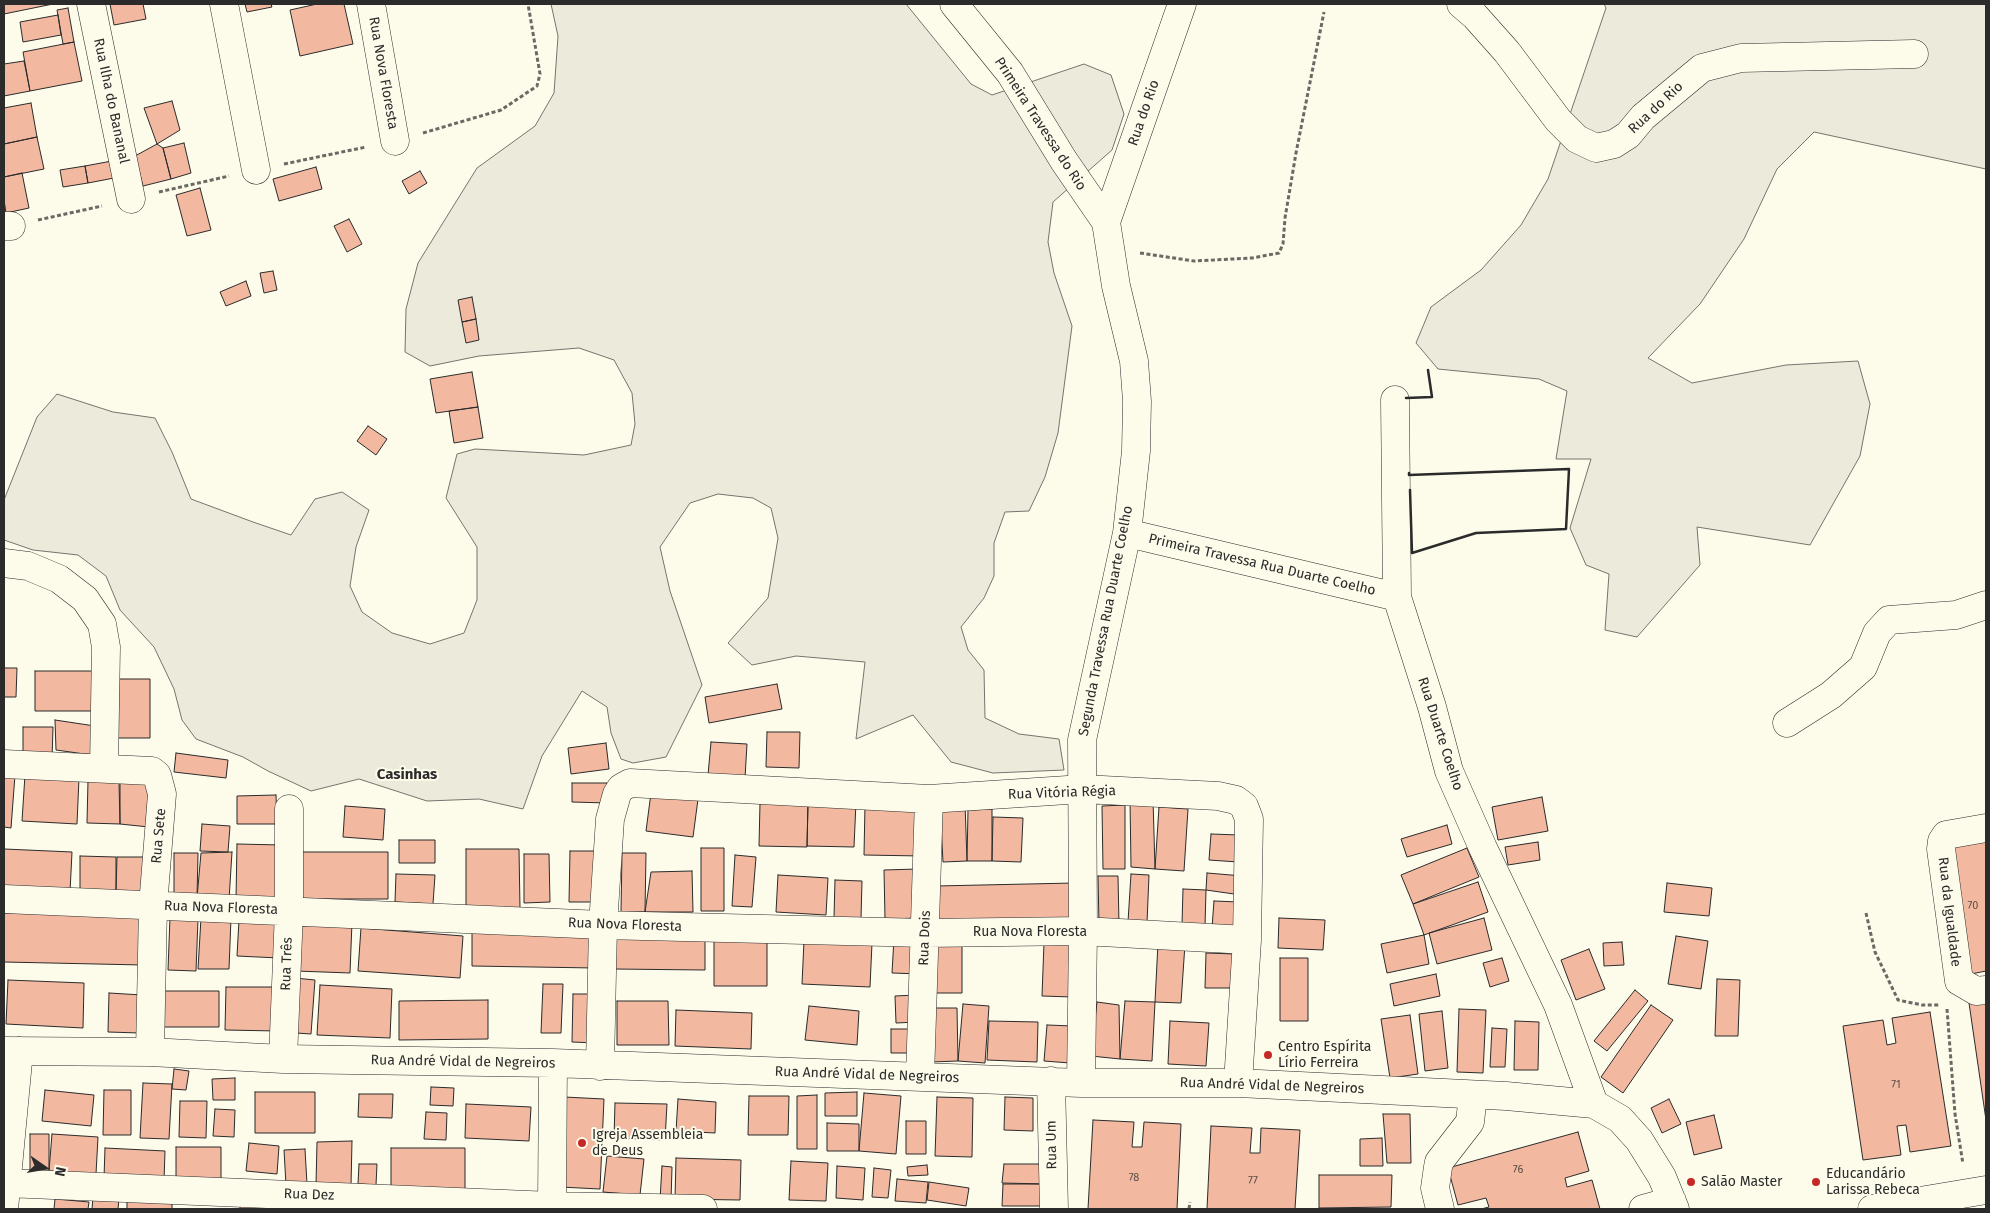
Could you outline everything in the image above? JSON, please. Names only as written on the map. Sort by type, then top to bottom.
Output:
[{"type":"street","name":"Rua Ilha do Bananal","points":[[91,4],[131,199]]},
{"type":"street","points":[[224,4],[256,170]]},
{"type":"street","name":"Rua Nova Floresta","points":[[371,4],[395,141]]},
{"type":"street","name":"Primeira Travessa do Rio","points":[[954,4],[1010,73],[1064,161],[1106,222]]},
{"type":"street","name":"Rua do Rio","points":[[1106,222],[1182,4]]},
{"type":"street","name":"Rua do Rio","points":[[1461,4],[1475,16],[1507,52],[1558,120],[1577,139],[1596,148],[1614,144],[1628,135],[1643,117],[1702,68],[1741,58],[1914,54]]},
{"type":"street","name":"Segunda Travessa Rua Duarte Coelho","points":[[1081,1083],[1083,931],[1082,740],[1090,696],[1103,650],[1127,533],[1136,451],[1137,401],[1134,360],[1113,265],[1106,222]]},
{"type":"street","name":"Rua Duarte Coelho","points":[[1396,400],[1397,597],[1432,707],[1449,771],[1483,848],[1558,1005],[1594,1104]]},
{"type":"street","name":"Primeira Travessa Rua Duarte Coelho","points":[[1127,533],[1397,597]]},
{"type":"street","points":[[4,563],[28,566],[60,579],[85,599],[102,624],[106,647],[104,768]]},
{"type":"street","points":[[1787,723],[1832,695],[1863,667],[1877,634],[1889,620],[1956,615],[1986,604]]},
{"type":"street","name":"Rua Sete","points":[[4,764],[152,771],[157,775],[162,794],[153,906],[150,1052]]},
{"type":"street","name":"Rua Vitória Régia","points":[[603,925],[612,808],[621,788],[630,784],[929,799],[1083,789],[1218,796],[1236,800],[1244,806],[1248,819],[1247,940],[1238,1083]]},
{"type":"street","name":"Rua Dois","points":[[920,1077],[929,799]]},
{"type":"street","name":"Rua Três","points":[[282,1058],[289,911],[289,809]]},
{"type":"street","name":"Rua da Igualdade","points":[[1981,991],[1959,981],[1941,850],[1942,841],[1946,835],[1986,828]]},
{"type":"street","name":"Rua Nova Floresta","points":[[4,899],[603,925],[925,933],[1083,931],[1247,940]]},
{"type":"street","points":[[600,1066],[603,925]]},
{"type":"street","points":[[5,1196],[11,1051]]},
{"type":"street","name":"Rua André Vidal de Negreiros","points":[[11,1051],[150,1052],[282,1058],[553,1063],[1081,1083],[1238,1083],[1473,1095],[1594,1104],[1620,1119],[1639,1140],[1662,1177],[1674,1205]]},
{"type":"street","points":[[552,1206],[553,1063]]},
{"type":"street","name":"Rua Um","points":[[1051,1081],[1054,1209]]},
{"type":"street","points":[[1440,1209],[1435,1188],[1438,1167],[1470,1122],[1473,1095]]},
{"type":"street","points":[[1872,1209],[1977,1191]]},
{"type":"street","name":"Rua Dez","points":[[5,1196],[703,1209]]},
{"type":"street","points":[[1642,1209],[1674,1205]]},
{"type":"path","points":[[8,226],[395,141],[502,110],[538,86],[540,74],[528,4]]},
{"type":"path","points":[[1113,265],[1126,256],[1138,253],[1194,261],[1252,258],[1279,253],[1283,244],[1289,190],[1324,12]]},
{"type":"path","points":[[1866,913],[1875,952],[1898,1000],[1922,1005],[1947,1005],[1955,1114],[1977,1191]]},
{"type":"path","points":[[1189,1209],[1190,1202]]},
{"type":"shaded area","points":[[551,4],[906,4],[971,84],[992,95],[1084,64],[1111,75],[1124,114],[1112,150],[1053,202],[1048,242],[1054,273],[1072,326],[1058,433],[1045,477],[1029,511],[1005,512],[994,543],[994,576],[984,598],[961,627],[968,650],[984,670],[985,718],[1019,734],[1059,739],[1064,770],[993,773],[951,762],[913,715],[856,739],[865,662],[796,656],[752,665],[728,643],[768,598],[778,538],[771,508],[753,498],[718,494],[690,503],[660,547],[670,591],[702,685],[666,757],[633,763],[621,759],[611,733],[607,707],[582,691],[542,756],[523,809],[479,799],[427,801],[359,779],[311,791],[243,757],[196,739],[182,720],[174,689],[154,647],[120,610],[106,576],[78,555],[33,550],[4,540],[4,500],[37,417],[57,394],[113,412],[155,418],[172,452],[191,499],[253,522],[291,535],[315,499],[342,492],[369,510],[356,547],[350,586],[362,612],[392,633],[430,644],[464,633],[477,600],[477,547],[446,498],[457,454],[475,449],[584,455],[631,445],[635,424],[632,393],[614,360],[579,348],[479,356],[430,366],[405,352],[406,309],[418,263],[477,168],[535,126],[554,93],[558,36]]},
{"type":"shaded area","points":[[1604,4],[1986,4],[1986,169],[1814,132],[1777,169],[1744,239],[1700,304],[1648,358],[1692,383],[1786,365],[1858,361],[1870,404],[1860,456],[1810,545],[1697,527],[1700,565],[1637,637],[1605,630],[1609,574],[1586,565],[1570,528],[1591,459],[1556,459],[1567,391],[1539,379],[1438,369],[1416,343],[1431,307],[1481,270],[1521,225],[1548,179],[1606,8]]},
{"type":"building","points":[[4,4],[53,4],[4,14]]},
{"type":"building","points":[[110,4],[143,4],[146,19],[114,25]]},
{"type":"building","points":[[245,4],[271,4],[272,7],[247,12]]},
{"type":"building","points":[[317,4],[344,4],[353,44],[300,56],[290,10]]},
{"type":"building","points":[[68,8],[74,42],[63,44],[57,10]]},
{"type":"building","points":[[58,15],[61,35],[23,42],[20,22]]},
{"type":"building","points":[[74,42],[82,81],[30,91],[23,52]]},
{"type":"building","points":[[24,61],[30,91],[4,96],[4,64]]},
{"type":"building","points":[[172,101],[180,130],[157,144],[144,108]]},
{"type":"building","points":[[31,103],[37,137],[4,144],[4,108]]},
{"type":"building","points":[[37,137],[44,169],[4,177],[4,144]]},
{"type":"building","points":[[184,143],[191,173],[171,179],[163,148]]},
{"type":"building","points":[[157,144],[163,148],[171,179],[143,186],[135,156]]},
{"type":"building","points":[[112,161],[114,178],[88,183],[85,166]]},
{"type":"building","points":[[85,166],[88,183],[63,187],[60,170]]},
{"type":"building","points":[[316,167],[322,189],[279,201],[273,179]]},
{"type":"building","points":[[420,171],[427,183],[409,194],[402,181]]},
{"type":"building","points":[[22,173],[29,208],[6,213],[4,177]]},
{"type":"building","points":[[200,188],[211,230],[187,236],[176,195]]},
{"type":"building","points":[[349,219],[362,244],[347,252],[334,226]]},
{"type":"building","points":[[273,271],[277,290],[264,293],[260,273]]},
{"type":"building","points":[[246,281],[251,296],[226,306],[220,292]]},
{"type":"building","points":[[472,297],[476,319],[462,322],[458,300]]},
{"type":"building","points":[[476,319],[479,340],[466,343],[462,322]]},
{"type":"building","points":[[472,372],[478,407],[436,413],[430,379]]},
{"type":"building","points":[[478,407],[483,438],[454,443],[449,411]]},
{"type":"building","points":[[368,426],[387,439],[376,455],[357,441]]},
{"type":"building","points":[[4,668],[17,668],[16,697],[4,697]]},
{"type":"building","points":[[35,671],[96,671],[96,711],[35,711]]},
{"type":"building","points":[[119,679],[150,679],[150,738],[118,738]]},
{"type":"building","points":[[777,684],[782,709],[709,723],[705,697]]},
{"type":"building","points":[[55,720],[95,726],[92,755],[56,750]]},
{"type":"building","points":[[23,727],[53,727],[52,760],[23,760]]},
{"type":"building","points":[[767,732],[800,732],[799,768],[766,767]]},
{"type":"building","points":[[711,742],[747,744],[745,778],[708,775]]},
{"type":"building","points":[[606,743],[609,769],[571,774],[568,748]]},
{"type":"building","points":[[176,753],[228,760],[226,778],[174,772]]},
{"type":"building","points":[[4,775],[15,775],[11,828],[4,827]]},
{"type":"building","points":[[25,775],[79,778],[77,824],[22,821]]},
{"type":"building","points":[[120,778],[148,778],[149,827],[120,824]]},
{"type":"building","points":[[88,781],[119,782],[120,824],[87,823]]},
{"type":"building","points":[[572,783],[607,783],[607,803],[572,802]]},
{"type":"building","points":[[651,793],[698,799],[693,837],[646,831]]},
{"type":"building","points":[[276,795],[277,824],[237,824],[237,796]]},
{"type":"building","points":[[1542,797],[1548,831],[1498,840],[1492,807]]},
{"type":"building","points":[[1130,799],[1153,799],[1155,869],[1131,867]]},
{"type":"building","points":[[808,800],[856,802],[854,847],[807,846]]},
{"type":"building","points":[[760,803],[808,805],[807,847],[759,846]]},
{"type":"building","points":[[965,803],[967,861],[943,862],[940,805]]},
{"type":"building","points":[[865,805],[923,806],[921,856],[864,855]]},
{"type":"building","points":[[1125,805],[1125,869],[1103,869],[1102,806]]},
{"type":"building","points":[[345,806],[385,809],[383,840],[343,837]]},
{"type":"building","points":[[1159,807],[1188,809],[1184,871],[1155,869]]},
{"type":"building","points":[[992,809],[992,861],[967,861],[968,810]]},
{"type":"building","points":[[993,817],[1023,818],[1021,862],[992,861]]},
{"type":"building","points":[[202,824],[230,826],[228,852],[200,851]]},
{"type":"building","points":[[1447,825],[1452,844],[1407,857],[1401,839]]},
{"type":"building","points":[[1211,834],[1239,835],[1238,862],[1209,860]]},
{"type":"building","points":[[1986,834],[1986,971],[1971,974],[1950,840]]},
{"type":"building","points":[[399,840],[435,840],[435,863],[399,863]]},
{"type":"building","points":[[1538,842],[1540,860],[1508,865],[1505,847]]},
{"type":"building","points":[[237,844],[282,845],[281,900],[236,899]]},
{"type":"building","points":[[701,848],[724,848],[724,911],[701,911]]},
{"type":"building","points":[[1467,848],[1479,877],[1413,904],[1401,875]]},
{"type":"building","points":[[4,849],[72,852],[70,892],[4,889]]},
{"type":"building","points":[[466,849],[519,849],[520,909],[466,909]]},
{"type":"building","points":[[570,851],[604,851],[603,902],[569,902]]},
{"type":"building","points":[[232,852],[229,900],[197,898],[201,853]]},
{"type":"building","points":[[300,852],[388,852],[388,899],[300,899]]},
{"type":"building","points":[[174,853],[198,853],[197,898],[174,897]]},
{"type":"building","points":[[622,853],[646,853],[645,912],[621,912]]},
{"type":"building","points":[[524,854],[549,854],[550,902],[524,903]]},
{"type":"building","points":[[735,855],[756,857],[752,907],[732,906]]},
{"type":"building","points":[[80,856],[116,857],[116,892],[80,892]]},
{"type":"building","points":[[117,857],[145,857],[145,894],[116,892]]},
{"type":"building","points":[[918,869],[919,918],[885,919],[884,870]]},
{"type":"building","points":[[692,871],[693,912],[645,912],[651,872]]},
{"type":"building","points":[[1207,873],[1243,876],[1241,895],[1206,890]]},
{"type":"building","points":[[396,874],[435,875],[433,904],[395,902]]},
{"type":"building","points":[[1131,874],[1149,875],[1147,923],[1128,922]]},
{"type":"building","points":[[778,875],[828,878],[826,915],[776,912]]},
{"type":"building","points":[[1098,876],[1118,876],[1119,925],[1099,925]]},
{"type":"building","points":[[835,880],[862,881],[861,918],[834,918]]},
{"type":"building","points":[[1478,882],[1488,912],[1424,935],[1413,904]]},
{"type":"building","points":[[1074,883],[1074,921],[937,924],[936,886]]},
{"type":"building","points":[[1667,883],[1712,888],[1709,916],[1664,912]]},
{"type":"building","points":[[1183,889],[1206,890],[1205,926],[1182,925]]},
{"type":"building","points":[[1214,901],[1239,902],[1237,930],[1212,928]]},
{"type":"building","points":[[4,913],[144,915],[143,965],[4,962]]},
{"type":"building","points":[[170,918],[198,919],[196,971],[168,970]]},
{"type":"building","points":[[201,918],[231,918],[229,969],[198,969]]},
{"type":"building","points":[[1279,918],[1325,920],[1323,950],[1278,948]]},
{"type":"building","points":[[1484,918],[1492,950],[1437,964],[1429,933]]},
{"type":"building","points":[[298,919],[352,922],[350,973],[296,971]]},
{"type":"building","points":[[239,920],[281,922],[279,958],[237,956]]},
{"type":"building","points":[[361,928],[463,936],[460,978],[358,971]]},
{"type":"building","points":[[472,930],[596,932],[595,968],[472,966]]},
{"type":"building","points":[[614,933],[705,933],[705,970],[614,969]]},
{"type":"building","points":[[1424,935],[1429,964],[1387,973],[1381,944]]},
{"type":"building","points":[[1676,936],[1708,941],[1701,989],[1668,984]]},
{"type":"building","points":[[714,938],[767,938],[767,986],[714,986]]},
{"type":"building","points":[[894,938],[922,939],[921,974],[892,973]]},
{"type":"building","points":[[804,941],[872,943],[870,987],[802,984]]},
{"type":"building","points":[[1622,942],[1624,965],[1604,966],[1603,943]]},
{"type":"building","points":[[934,943],[962,943],[962,993],[933,993]]},
{"type":"building","points":[[1044,943],[1076,944],[1073,997],[1042,996]]},
{"type":"building","points":[[1158,943],[1185,944],[1181,1003],[1155,1002]]},
{"type":"building","points":[[1589,949],[1605,989],[1576,1000],[1561,960]]},
{"type":"building","points":[[1206,953],[1235,954],[1234,988],[1205,988]]},
{"type":"building","points":[[1280,958],[1308,958],[1308,1021],[1280,1021]]},
{"type":"building","points":[[1502,958],[1509,981],[1490,987],[1483,963]]},
{"type":"building","points":[[1436,974],[1440,996],[1394,1006],[1390,984]]},
{"type":"building","points":[[295,978],[315,980],[311,1034],[296,1033]]},
{"type":"building","points":[[1717,979],[1740,980],[1738,1036],[1715,1036]]},
{"type":"building","points":[[8,980],[84,983],[83,1028],[6,1024]]},
{"type":"building","points":[[543,984],[563,984],[561,1033],[541,1033]]},
{"type":"building","points":[[320,985],[392,989],[390,1038],[317,1035]]},
{"type":"building","points":[[226,987],[278,987],[278,1031],[225,1030]]},
{"type":"building","points":[[1635,990],[1648,1001],[1607,1051],[1594,1041]]},
{"type":"building","points":[[162,991],[219,991],[219,1027],[162,1027]]},
{"type":"building","points":[[109,993],[142,995],[140,1033],[108,1032]]},
{"type":"building","points":[[573,994],[597,994],[596,1043],[572,1042]]},
{"type":"building","points":[[916,995],[917,1022],[896,1023],[895,996]]},
{"type":"building","points":[[488,1000],[488,1039],[399,1040],[399,1001]]},
{"type":"building","points":[[1986,1000],[1986,1120],[1969,1003]]},
{"type":"building","points":[[617,1001],[668,1001],[669,1045],[617,1045]]},
{"type":"building","points":[[1125,1001],[1155,1002],[1152,1061],[1120,1059]]},
{"type":"building","points":[[1097,1002],[1119,1005],[1120,1059],[1091,1056]]},
{"type":"building","points":[[963,1004],[989,1006],[985,1063],[958,1061]]},
{"type":"building","points":[[1651,1005],[1673,1020],[1623,1093],[1601,1077]]},
{"type":"building","points":[[809,1006],[859,1011],[857,1045],[805,1040]]},
{"type":"building","points":[[930,1008],[957,1008],[958,1061],[931,1062]]},
{"type":"building","points":[[1459,1009],[1486,1010],[1483,1073],[1457,1072]]},
{"type":"building","points":[[676,1010],[752,1013],[751,1049],[675,1046]]},
{"type":"building","points":[[1442,1011],[1448,1068],[1425,1071],[1419,1014]]},
{"type":"building","points":[[1930,1012],[1951,1146],[1910,1152],[1906,1125],[1897,1126],[1901,1155],[1863,1160],[1843,1026],[1883,1020],[1887,1045],[1896,1043],[1892,1018]]},
{"type":"building","points":[[1410,1015],[1418,1074],[1390,1078],[1381,1019]]},
{"type":"building","points":[[989,1021],[1038,1022],[1037,1062],[987,1060]]},
{"type":"building","points":[[1170,1021],[1209,1023],[1206,1066],[1168,1064]]},
{"type":"building","points":[[1515,1021],[1539,1022],[1538,1070],[1514,1070]]},
{"type":"building","points":[[1047,1025],[1073,1026],[1070,1063],[1044,1061]]},
{"type":"building","points":[[1492,1028],[1507,1029],[1505,1067],[1490,1067]]},
{"type":"building","points":[[891,1029],[912,1029],[912,1053],[891,1053]]},
{"type":"building","points":[[174,1069],[189,1071],[186,1090],[172,1089]]},
{"type":"building","points":[[235,1078],[235,1100],[213,1100],[212,1079]]},
{"type":"building","points":[[143,1083],[172,1084],[169,1139],[140,1138]]},
{"type":"building","points":[[431,1087],[454,1088],[453,1106],[430,1105]]},
{"type":"building","points":[[45,1090],[94,1095],[91,1126],[42,1121]]},
{"type":"building","points":[[104,1090],[131,1090],[131,1135],[103,1135]]},
{"type":"building","points":[[255,1092],[315,1092],[315,1133],[255,1133]]},
{"type":"building","points":[[857,1092],[857,1116],[825,1116],[825,1093]]},
{"type":"building","points":[[864,1093],[901,1096],[896,1154],[859,1151]]},
{"type":"building","points":[[359,1094],[393,1094],[392,1118],[358,1117]]},
{"type":"building","points":[[817,1095],[817,1149],[797,1149],[797,1096]]},
{"type":"building","points":[[749,1096],[789,1096],[788,1135],[748,1135]]},
{"type":"building","name":"Igreja Assembleia de Deus","points":[[564,1097],[604,1099],[600,1189],[560,1187]]},
{"type":"building","points":[[937,1097],[973,1098],[972,1157],[935,1156]]},
{"type":"building","points":[[1005,1097],[1033,1098],[1033,1131],[1004,1130]]},
{"type":"building","points":[[678,1099],[716,1102],[715,1133],[676,1131]]},
{"type":"building","points":[[1669,1099],[1681,1124],[1662,1133],[1651,1108]]},
{"type":"building","points":[[180,1101],[207,1101],[206,1138],[179,1137]]},
{"type":"building","points":[[615,1103],[667,1104],[665,1140],[614,1138]]},
{"type":"building","points":[[466,1104],[531,1107],[529,1141],[465,1138]]},
{"type":"building","points":[[215,1109],[235,1110],[234,1137],[213,1136]]},
{"type":"building","points":[[426,1112],[447,1113],[446,1140],[424,1139]]},
{"type":"building","points":[[1383,1114],[1410,1114],[1411,1163],[1387,1163]]},
{"type":"building","points":[[1714,1115],[1722,1148],[1694,1155],[1686,1122]]},
{"type":"building","points":[[1093,1120],[1134,1122],[1132,1147],[1142,1147],[1144,1122],[1181,1124],[1177,1209],[1088,1209]]},
{"type":"building","points":[[906,1121],[926,1121],[926,1154],[906,1154]]},
{"type":"building","points":[[827,1123],[859,1124],[859,1151],[827,1151]]},
{"type":"building","points":[[1211,1126],[1252,1128],[1250,1153],[1260,1153],[1261,1128],[1300,1130],[1295,1209],[1207,1209]]},
{"type":"building","points":[[1578,1132],[1589,1171],[1565,1178],[1567,1187],[1592,1180],[1600,1209],[1481,1209],[1489,1207],[1486,1198],[1458,1205],[1448,1168]]},
{"type":"building","points":[[30,1134],[49,1134],[49,1171],[30,1172]]},
{"type":"building","points":[[52,1134],[98,1137],[96,1174],[49,1171]]},
{"type":"building","points":[[1382,1138],[1383,1166],[1360,1166],[1360,1139]]},
{"type":"building","points":[[352,1141],[351,1186],[316,1185],[317,1142]]},
{"type":"building","points":[[249,1143],[279,1146],[277,1174],[246,1171]]},
{"type":"building","points":[[176,1147],[221,1147],[221,1179],[176,1179]]},
{"type":"building","points":[[105,1148],[165,1151],[164,1181],[104,1178]]},
{"type":"building","points":[[391,1148],[465,1148],[465,1191],[391,1191]]},
{"type":"building","points":[[305,1149],[307,1184],[286,1185],[284,1150]]},
{"type":"building","points":[[607,1156],[644,1159],[640,1195],[603,1192]]},
{"type":"building","points":[[676,1158],[741,1160],[740,1200],[675,1199]]},
{"type":"building","points":[[791,1161],[828,1163],[826,1201],[789,1200]]},
{"type":"building","points":[[359,1164],[377,1164],[376,1185],[358,1184]]},
{"type":"building","points":[[1004,1164],[1046,1164],[1046,1184],[1002,1183]]},
{"type":"building","points":[[927,1165],[928,1175],[908,1176],[907,1167]]},
{"type":"building","points":[[662,1166],[672,1167],[671,1201],[660,1200]]},
{"type":"building","points":[[837,1166],[865,1168],[863,1200],[836,1198]]},
{"type":"building","points":[[874,1168],[891,1170],[888,1198],[872,1197]]},
{"type":"building","points":[[1319,1175],[1392,1175],[1391,1207],[1319,1208]]},
{"type":"building","points":[[897,1179],[928,1182],[926,1203],[895,1201]]},
{"type":"building","points":[[929,1182],[969,1188],[966,1206],[927,1200]]},
{"type":"building","points":[[1003,1184],[1046,1184],[1045,1206],[1002,1206]]},
{"type":"building","points":[[93,1197],[119,1198],[118,1209],[92,1209]]},
{"type":"building","points":[[127,1198],[172,1200],[172,1209],[127,1209]]},
{"type":"building","points":[[55,1199],[89,1202],[88,1209],[54,1209]]},
{"type":"building","points":[[240,1202],[273,1202],[273,1209],[240,1209]]},
{"type":"wall","points":[[1406,398],[1432,397],[1428,370]]},
{"type":"wall","points":[[1409,473],[1409,475],[1569,469],[1566,529],[1476,533],[1412,553],[1410,490]]},
{"type":"place","name":"Centro Espírita Lírio Ferreira","points":[[1268,1055]]},
{"type":"place","name":"Igreja Assembleia de Deus","points":[[582,1143]]},
{"type":"place","name":"Salão Master","points":[[1691,1182]]},
{"type":"place","name":"Educandário Larissa Rebeca","points":[[1816,1182]]},
{"type":"district","name":"Casinhas","points":[[407,775]]}]
